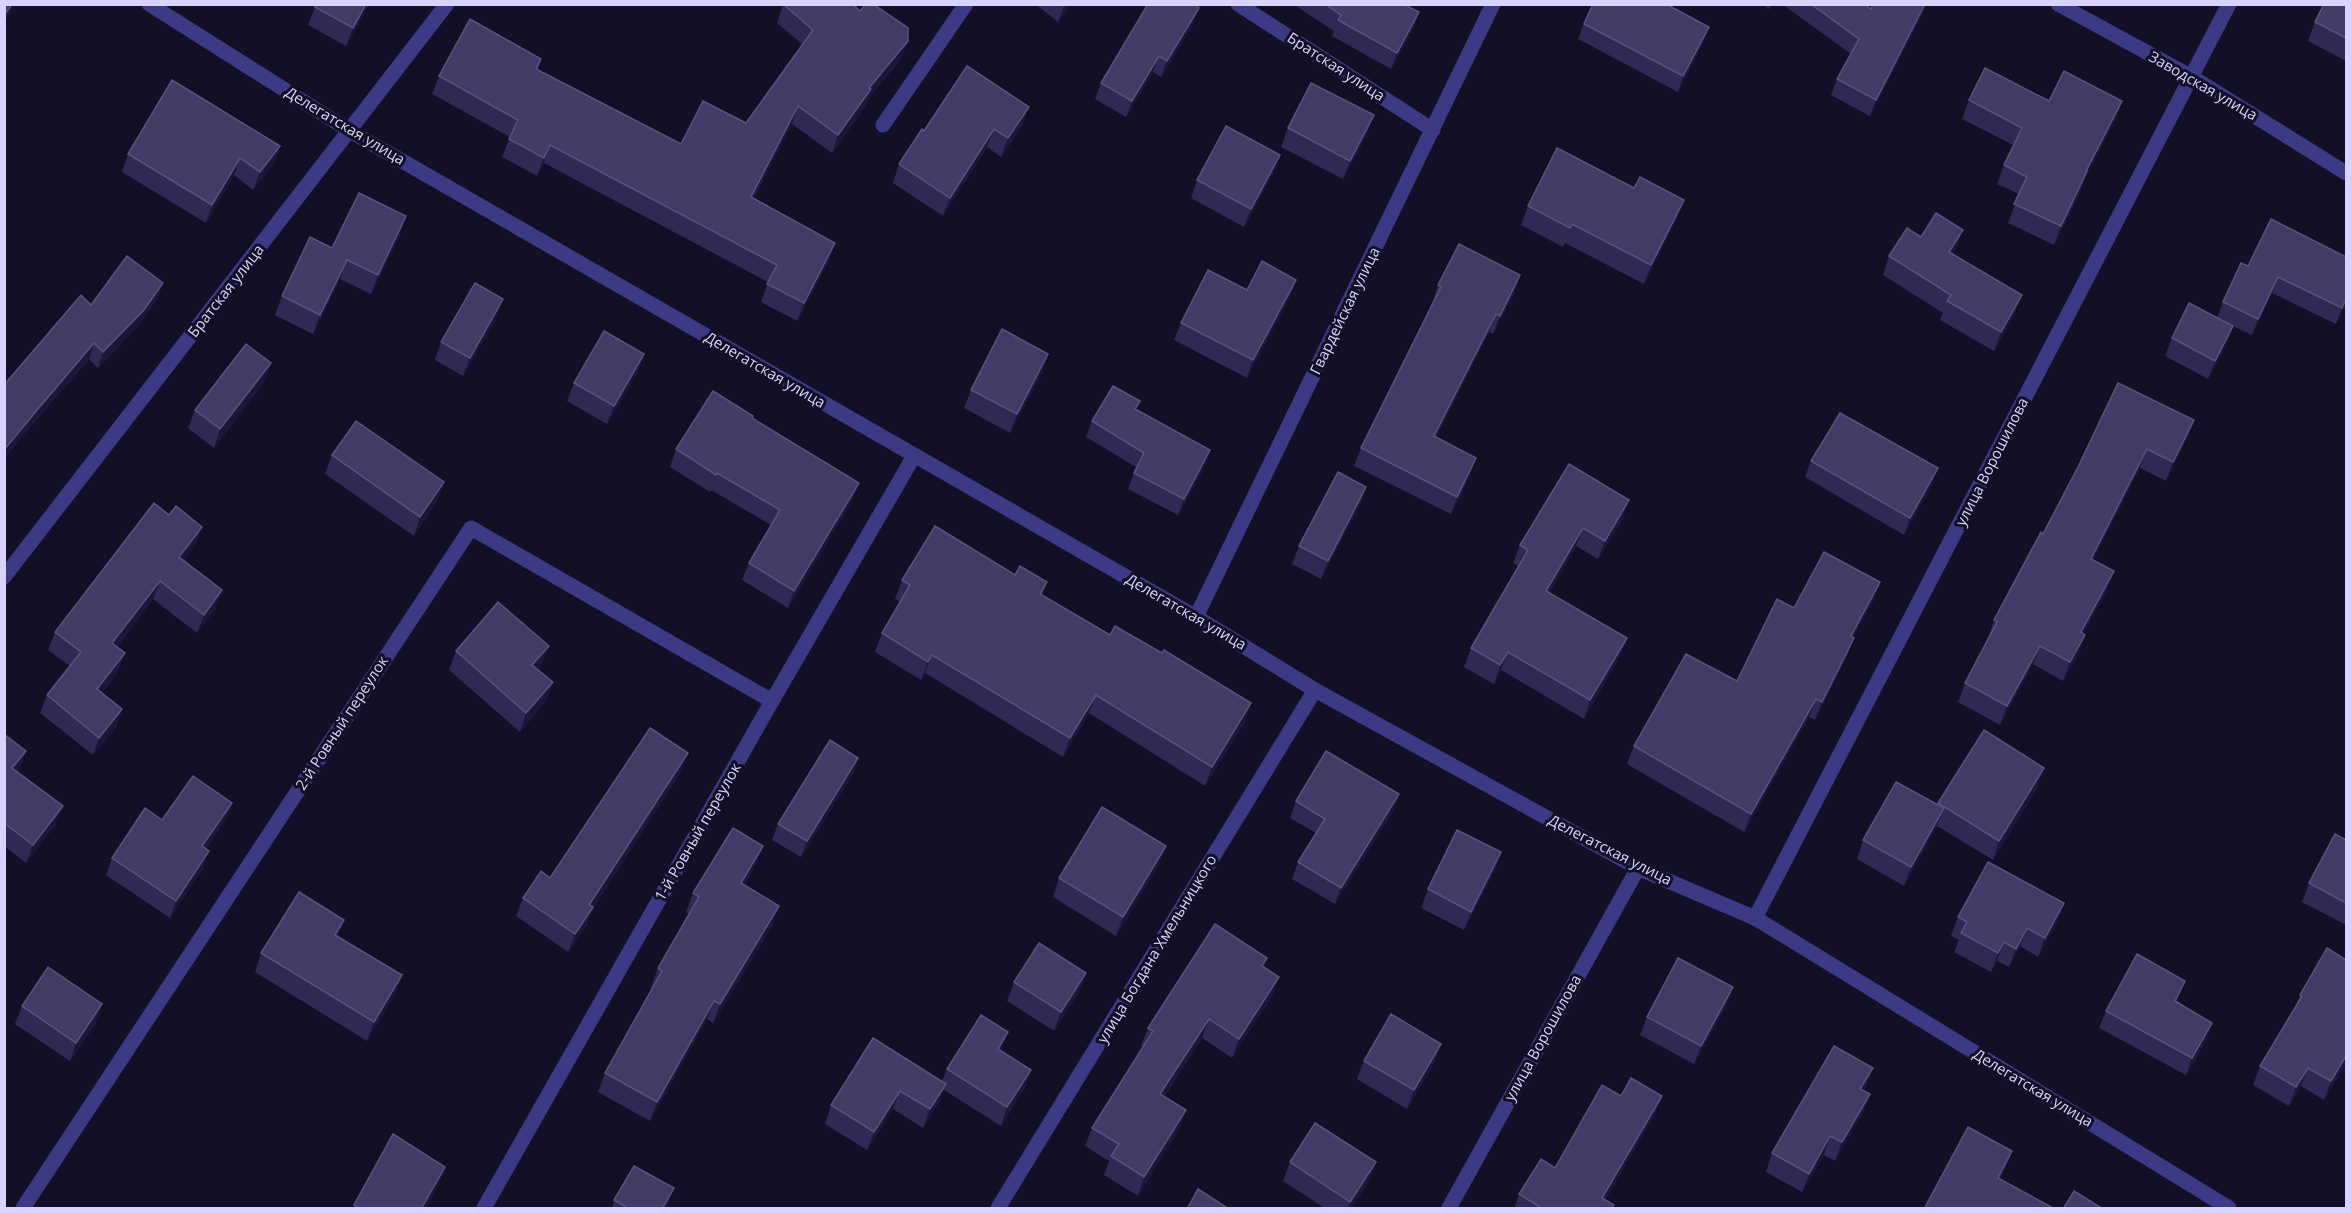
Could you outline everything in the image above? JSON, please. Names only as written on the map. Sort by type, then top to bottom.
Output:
[{"type":"street","name":"Делегатская улица","points":[[149,4],[350,131],[1196,617],[1316,690],[1638,868],[1755,918],[2229,1209]]},
{"type":"street","name":"Братская улица","points":[[4,577],[447,4]]},
{"type":"street","points":[[883,125],[966,4]]},
{"type":"street","name":"Братская улица","points":[[1238,4],[1433,130]]},
{"type":"street","name":"Гвардейская улица","points":[[1196,617],[1493,4]]},
{"type":"street","name":"Заводская улица","points":[[2058,4],[2192,77],[2346,173]]},
{"type":"street","name":"улица Ворошилова","points":[[1755,918],[2229,4]]},
{"type":"street","name":"1-й Ровный переулок","points":[[484,1209],[772,701],[914,456]]},
{"type":"street","name":"2-й Ровный переулок","points":[[23,1209],[471,528],[772,701]]},
{"type":"street","name":"улица Богдана Хмельницкого","points":[[998,1209],[1316,690]]},
{"type":"street","name":"улица Ворошилова","points":[[1449,1209],[1638,868]]},
{"type":"building","points":[[4,4],[12,4],[4,16]]},
{"type":"building","points":[[316,4],[366,4],[353,28],[315,7]]},
{"type":"building","points":[[783,4],[852,4],[860,11],[866,4],[873,4],[908,28],[908,41],[869,88],[871,89],[838,135],[798,106],[751,197],[835,243],[804,303],[767,284],[777,265],[550,145],[544,158],[509,139],[518,120],[439,76],[470,19],[541,59],[536,69],[681,144],[703,101],[746,123],[813,30]]},
{"type":"building","points":[[1148,4],[1194,4],[1199,8],[1167,61],[1159,56],[1132,101],[1101,83]]},
{"type":"building","points":[[1325,4],[1408,4],[1407,6],[1419,12],[1397,53],[1338,20],[1341,15]]},
{"type":"building","points":[[1593,4],[1666,4],[1709,27],[1683,76],[1584,24]]},
{"type":"building","points":[[1811,4],[1864,4],[1871,9],[1873,4],[1925,4],[1876,100],[1837,79],[1859,39]]},
{"type":"building","points":[[2324,4],[2346,4],[2346,38],[2315,22]]},
{"type":"building","points":[[967,66],[1029,107],[1008,138],[994,129],[950,198],[899,164]]},
{"type":"building","points":[[1985,68],[2049,101],[2064,71],[2122,101],[2061,226],[2014,204],[2027,177],[2004,165],[2022,128],[1969,100]]},
{"type":"building","points":[[172,80],[280,146],[260,172],[240,158],[212,205],[128,154]]},
{"type":"building","points":[[1311,83],[1374,115],[1350,161],[1288,128]]},
{"type":"building","points":[[1226,126],[1280,155],[1251,209],[1197,180]]},
{"type":"building","points":[[1557,148],[1634,188],[1640,177],[1684,200],[1651,265],[1572,224],[1570,228],[1528,206]]},
{"type":"building","points":[[359,193],[406,216],[378,275],[347,260],[320,315],[282,296],[310,237],[332,248]]},
{"type":"building","points":[[1936,213],[1963,230],[1949,252],[2022,295],[2001,332],[1947,301],[1951,295],[1889,256],[1907,228],[1921,237]]},
{"type":"building","points":[[2271,219],[2346,257],[2346,298],[2342,308],[2278,277],[2258,319],[2223,302],[2241,263],[2248,266]]},
{"type":"building","points":[[1459,244],[1520,275],[1500,316],[1496,314],[1434,436],[1476,458],[1457,497],[1361,448],[1441,287],[1438,285]]},
{"type":"building","points":[[127,256],[163,283],[144,310],[103,352],[94,343],[4,450],[4,385],[81,295],[91,305]]},
{"type":"building","points":[[1262,261],[1296,280],[1253,360],[1181,323],[1208,270],[1247,290]]},
{"type":"building","points":[[475,283],[503,299],[470,358],[441,342]]},
{"type":"building","points":[[2189,303],[2233,326],[2215,361],[2172,338]]},
{"type":"building","points":[[1002,329],[1048,354],[1017,414],[971,390]]},
{"type":"building","points":[[604,331],[644,354],[614,406],[574,383]]},
{"type":"building","points":[[246,344],[271,363],[220,429],[195,410]]},
{"type":"building","points":[[2118,383],[2194,420],[2173,462],[2147,449],[2091,559],[2114,571],[2081,632],[2085,635],[2070,662],[2040,646],[2007,706],[1965,683],[1997,622],[1994,620],[2041,532],[2043,534]]},
{"type":"building","points":[[1113,386],[1140,401],[1135,409],[1210,450],[1184,499],[1134,473],[1144,453],[1092,421]]},
{"type":"building","points":[[713,391],[753,416],[752,418],[859,483],[794,591],[749,563],[780,510],[717,473],[716,475],[676,449]]},
{"type":"building","points":[[1840,413],[1938,468],[1910,518],[1811,461]]},
{"type":"building","points":[[356,421],[444,482],[420,517],[332,455]]},
{"type":"building","points":[[1569,464],[1629,500],[1605,541],[1583,528],[1546,591],[1627,638],[1590,700],[1508,652],[1500,665],[1471,648],[1528,550],[1520,545]]},
{"type":"building","points":[[1338,472],[1366,487],[1328,561],[1299,546]]},
{"type":"building","points":[[154,503],[169,515],[176,506],[202,527],[179,557],[222,590],[204,615],[160,581],[112,643],[125,653],[97,689],[122,709],[99,738],[47,695],[81,652],[55,632]]},
{"type":"building","points":[[935,526],[1015,575],[1020,566],[1047,582],[1040,594],[1110,635],[1115,626],[1162,653],[1164,650],[1251,703],[1212,767],[1096,695],[1070,738],[932,655],[928,662],[882,633],[910,585],[902,580]]},
{"type":"building","points":[[1824,552],[1880,582],[1851,636],[1854,638],[1822,702],[1816,699],[1751,814],[1634,746],[1686,654],[1737,681],[1777,599],[1794,608]]},
{"type":"building","points":[[498,602],[549,646],[532,665],[553,682],[526,713],[456,651]]},
{"type":"building","points":[[650,728],[688,753],[589,905],[593,907],[575,934],[523,898],[541,871],[550,878]]},
{"type":"building","points":[[1984,730],[2044,768],[1999,841],[1938,803]]},
{"type":"building","points":[[4,734],[26,751],[12,768],[63,806],[33,845],[4,823]]},
{"type":"building","points":[[830,740],[858,758],[807,841],[778,824]]},
{"type":"building","points":[[1326,751],[1399,794],[1341,888],[1298,862],[1325,819],[1296,801]]},
{"type":"building","points":[[193,776],[232,803],[202,846],[209,851],[176,901],[112,858],[145,808],[162,820]]},
{"type":"building","points":[[1896,782],[1944,808],[1911,867],[1863,840]]},
{"type":"building","points":[[1102,807],[1166,846],[1123,917],[1059,878]]},
{"type":"building","points":[[733,828],[763,846],[741,883],[779,906],[720,1004],[714,1001],[657,1102],[605,1073],[662,971],[658,968],[699,897],[693,893]]},
{"type":"building","points":[[1457,830],[1501,852],[1471,912],[1428,889]]},
{"type":"building","points":[[2335,834],[2346,840],[2346,903],[2309,883]]},
{"type":"building","points":[[1988,862],[2064,903],[2045,938],[2027,928],[2016,949],[2004,942],[1998,953],[1961,933],[1967,922],[1958,917]]},
{"type":"building","points":[[299,892],[344,920],[335,935],[402,975],[374,1022],[261,953]]},
{"type":"building","points":[[1215,924],[1267,958],[1262,966],[1279,977],[1239,1039],[1209,1019],[1160,1094],[1186,1110],[1144,1177],[1111,1156],[1119,1144],[1092,1128],[1153,1031],[1148,1028]]},
{"type":"building","points":[[1039,943],[1086,973],[1061,1012],[1014,982]]},
{"type":"building","points":[[2327,948],[2346,960],[2346,1056],[2331,1081],[2308,1068],[2296,1087],[2260,1066],[2302,996],[2300,995]]},
{"type":"building","points":[[2137,954],[2185,981],[2175,1001],[2212,1023],[2192,1058],[2106,1011]]},
{"type":"building","points":[[1678,958],[1733,987],[1701,1046],[1647,1017]]},
{"type":"building","points":[[48,967],[102,1004],[76,1043],[22,1006]]},
{"type":"building","points":[[1391,1014],[1441,1044],[1414,1090],[1364,1061]]},
{"type":"building","points":[[981,1015],[1008,1032],[998,1049],[1031,1070],[1007,1107],[947,1069]]},
{"type":"building","points":[[873,1038],[946,1084],[930,1109],[900,1091],[874,1132],[831,1105]]},
{"type":"building","points":[[1834,1046],[1873,1068],[1860,1089],[1870,1094],[1842,1142],[1830,1136],[1809,1174],[1772,1153]]},
{"type":"building","points":[[1631,1078],[1662,1096],[1602,1198],[1614,1205],[1611,1209],[1539,1209],[1540,1207],[1519,1194],[1541,1159],[1555,1168],[1602,1085],[1621,1096]]},
{"type":"building","points":[[1315,1123],[1376,1162],[1350,1202],[1290,1162]]},
{"type":"building","points":[[1968,1127],[2012,1151],[1998,1178],[2055,1209],[1924,1209]]},
{"type":"building","points":[[393,1134],[445,1167],[421,1209],[361,1209],[354,1205]]},
{"type":"building","points":[[634,1166],[674,1188],[662,1209],[629,1209],[614,1200]]},
{"type":"building","points":[[1198,1189],[1229,1209],[1187,1209]]},
{"type":"building","points":[[2074,1191],[2103,1209],[2063,1209]]}]
